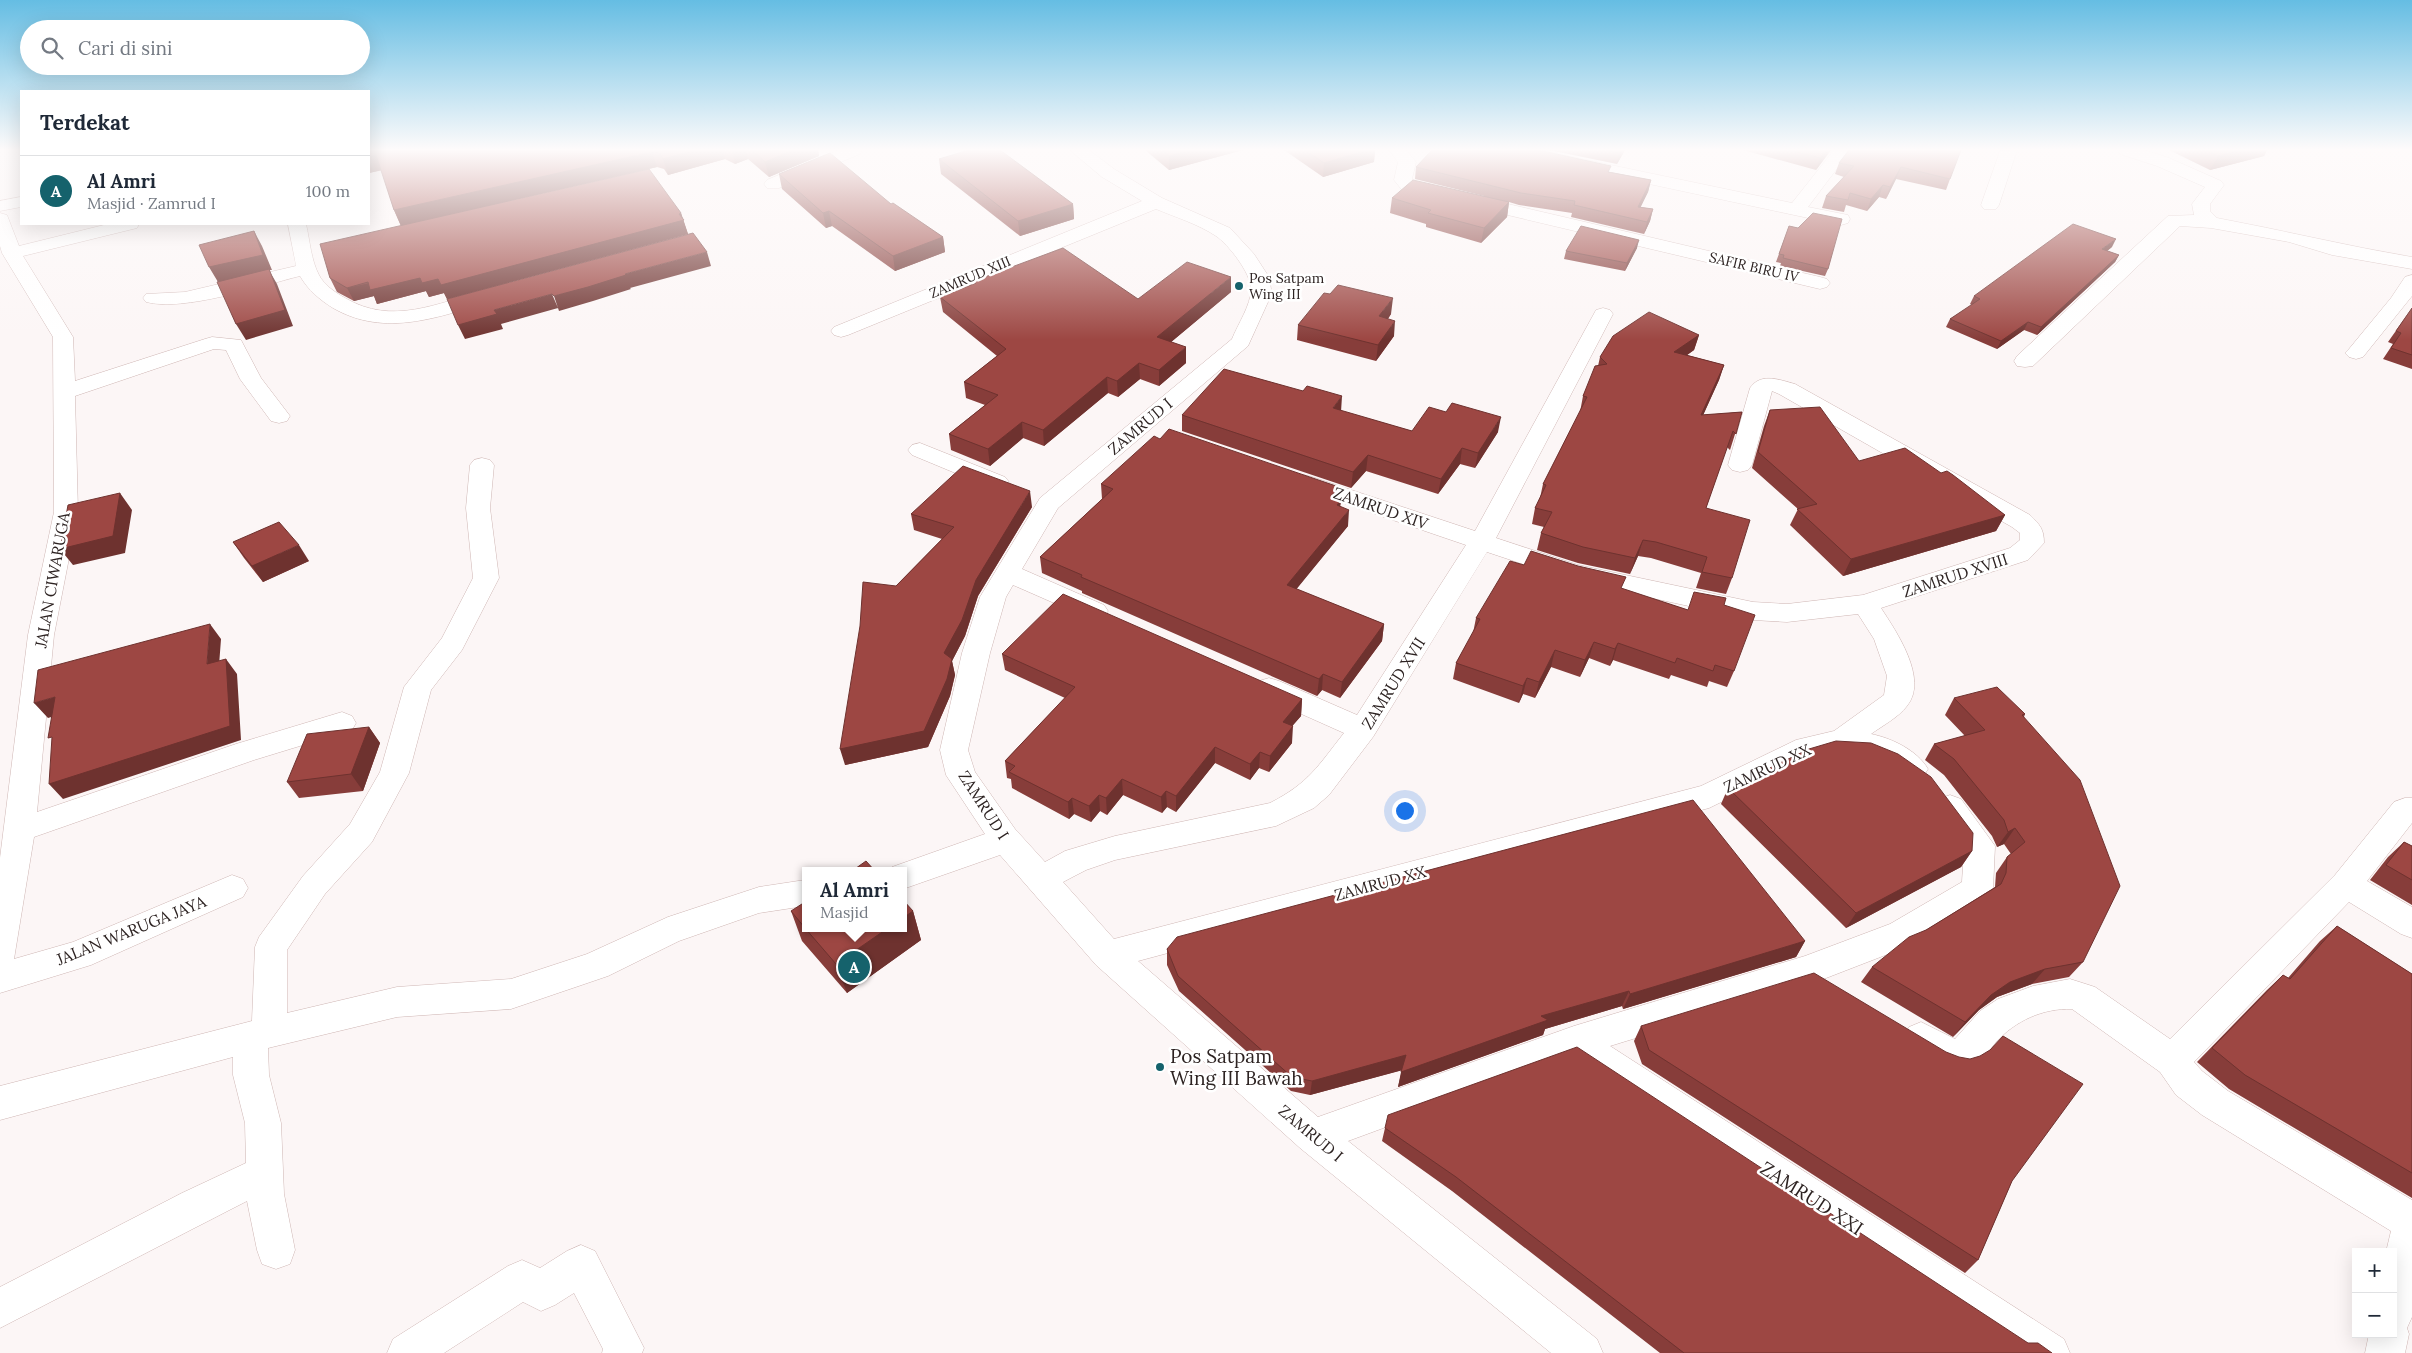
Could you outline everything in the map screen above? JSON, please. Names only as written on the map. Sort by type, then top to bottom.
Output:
[{"type":"street","name":"ZAMRUD XIII","points":[[841,332],[1129,213]]},
{"type":"street","name":"ZAMRUD I","points":[[1181,213],[1222,232],[1244,254],[1259,277],[1261,289],[1258,302],[1241,342],[1139,426],[1033,497],[1009,573],[993,597],[976,653],[954,750],[962,775],[1004,838],[1108,955],[1313,1136],[1583,1353]]},
{"type":"street","name":"SAFIR BIRU IV","points":[[1523,213],[1820,283]]},
{"type":"street","points":[[1815,213],[1841,219]]},
{"type":"street","points":[[2201,213],[2211,222]]},
{"type":"street","points":[[2025,361],[2175,220],[2211,222],[2292,237],[2332,249],[2412,263]]},
{"type":"street","points":[[4,236],[120,225]]},
{"type":"street","points":[[297,225],[305,263],[319,289],[348,310],[387,320],[411,317],[499,293]]},
{"type":"street","name":"JALAN CIWARUGA","points":[[0,954],[20,830],[41,635],[66,512],[64,337],[4,236]]},
{"type":"street","points":[[2271,249],[2292,237]]},
{"type":"street","points":[[153,298],[185,298],[305,263],[323,252]]},
{"type":"street","points":[[2356,353],[2412,282]]},
{"type":"street","name":"ZAMRUD XVII","points":[[1040,880],[1076,860],[1115,848],[1276,814],[1302,800],[1319,787],[1364,729],[1481,542],[1603,314]]},
{"type":"street","points":[[64,392],[212,344],[225,342],[234,344],[251,379],[279,416]]},
{"type":"street","name":"ZAMRUD XVIII","points":[[1481,542],[1574,573],[1753,611],[1787,612],[1865,604],[2019,554],[2032,543],[2032,531],[2021,521],[1787,389],[1770,384],[1761,388],[1740,465]]},
{"type":"street","points":[[1139,426],[1167,435]]},
{"type":"street","points":[[920,450],[1033,497]]},
{"type":"street","points":[[276,1250],[265,1194],[263,1123],[251,1074],[260,1035],[271,947],[314,885],[361,833],[394,773],[418,687],[454,643],[486,578],[478,508],[482,465]]},
{"type":"street","name":"ZAMRUD XIV","points":[[1287,476],[1481,542]]},
{"type":"street","points":[[1009,573],[1118,621]]},
{"type":"street","points":[[1842,740],[1897,700],[1902,676],[1887,638],[1865,604]]},
{"type":"street","points":[[1245,677],[1364,729]]},
{"type":"street","points":[[20,830],[246,752],[342,723]]},
{"type":"street","name":"ZAMRUD XX","points":[[1108,955],[1709,796],[1806,748],[1842,740],[1882,747],[1933,784],[1980,846],[1977,889],[1902,934],[1808,970],[1574,1042],[1313,1136]]},
{"type":"street","points":[[2172,1061],[2346,884],[2405,810],[2412,810]]},
{"type":"street","points":[[907,875],[992,845],[1004,838]]},
{"type":"street","points":[[2346,884],[2412,924]]},
{"type":"street","name":"JALAN WARUGA JAYA","points":[[0,978],[79,955],[232,888]]},
{"type":"street","points":[[0,1103],[260,1035],[397,1002],[512,994],[596,966],[668,930],[759,900],[802,893]]},
{"type":"street","points":[[1808,970],[1841,990]]},
{"type":"street","points":[[1898,1024],[1947,1054],[1959,1056],[1965,1053],[1993,1020],[2007,1010],[2022,1004],[2071,992],[2083,998],[2172,1061],[2189,1083],[2214,1103],[2408,1219],[2411,1226],[2397,1294]]},
{"type":"street","name":"ZAMRUD XXI","points":[[1574,1042],[2050,1353]]},
{"type":"street","points":[[0,1308],[195,1206],[265,1173]]},
{"type":"street","points":[[407,1353],[522,1280],[541,1291],[581,1265],[624,1348],[622,1353]]},
{"type":"street","points":[[2385,1353],[2388,1338]]},
{"type":"building","points":[[455,213],[681,213],[679,214],[684,220],[441,285],[438,279],[422,283],[420,278],[370,290],[368,282],[347,288],[330,278],[320,244]]},
{"type":"building","points":[[832,213],[908,213],[943,237],[893,256]]},
{"type":"building","points":[[1008,213],[1043,213],[1018,221]]},
{"type":"building","points":[[1429,213],[1498,213],[1484,228]]},
{"type":"building","points":[[1609,213],[1651,213],[1647,222]]},
{"type":"building","points":[[1813,213],[1842,219],[1828,269],[1783,258],[1784,255],[1779,254],[1789,226],[1798,228]]},
{"type":"building","points":[[2073,224],[2116,239],[2102,249],[2119,255],[2041,327],[2028,322],[2001,341],[1950,319],[1980,299],[1974,296]]},
{"type":"building","points":[[1581,226],[1639,240],[1627,263],[1566,251]]},
{"type":"building","points":[[254,231],[263,255],[209,267],[199,245]]},
{"type":"building","points":[[693,233],[707,252],[625,274],[588,287],[554,296],[552,294],[494,310],[497,314],[458,325],[447,299]]},
{"type":"building","points":[[1063,248],[1138,299],[1187,262],[1231,277],[1157,337],[1186,347],[1159,370],[1139,363],[1117,381],[1107,377],[1043,430],[1022,422],[988,449],[949,434],[998,395],[964,382],[1006,349],[940,297],[976,283],[974,281]]},
{"type":"building","points":[[269,269],[285,310],[236,324],[217,282]]},
{"type":"building","points":[[1338,285],[1393,298],[1379,316],[1395,321],[1378,345],[1298,325],[1324,293],[1330,294]]},
{"type":"building","points":[[2412,308],[2412,355],[2391,348],[2401,333],[2396,331]]},
{"type":"building","points":[[1649,312],[1699,335],[1674,352],[1724,365],[1701,415],[1742,412],[1736,434],[1733,431],[1706,508],[1750,520],[1732,578],[1702,572],[1707,557],[1656,542],[1643,540],[1635,558],[1583,547],[1541,533],[1552,512],[1535,508],[1546,485],[1543,484],[1587,397],[1583,396],[1595,366],[1607,364],[1600,357],[1613,336]]},
{"type":"building","points":[[1224,369],[1303,391],[1307,386],[1342,396],[1333,408],[1412,431],[1429,407],[1446,412],[1452,403],[1501,417],[1478,453],[1462,448],[1441,479],[1368,455],[1353,472],[1182,415]]},
{"type":"building","points":[[1820,407],[1859,461],[1905,448],[1941,473],[1947,471],[1953,475],[2005,515],[1851,559],[1797,509],[1817,504],[1758,452],[1770,410]]},
{"type":"building","points":[[1169,429],[1339,487],[1331,496],[1341,500],[1337,505],[1349,510],[1287,585],[1384,624],[1342,682],[1323,674],[1319,679],[1081,577],[1082,575],[1040,557],[1113,489],[1101,484],[1154,436],[1160,439]]},
{"type":"building","points":[[963,466],[1030,491],[976,580],[962,620],[944,653],[952,659],[947,679],[924,731],[840,749],[860,626],[863,582],[896,586],[954,527],[911,514]]},
{"type":"building","points":[[120,493],[113,536],[60,549],[68,505]]},
{"type":"building","points":[[279,522],[299,545],[252,566],[233,542]]},
{"type":"building","points":[[1531,551],[1578,566],[1626,577],[1621,588],[1688,610],[1694,592],[1726,598],[1724,605],[1755,615],[1734,671],[1715,665],[1713,671],[1677,658],[1675,663],[1618,643],[1615,649],[1594,642],[1585,660],[1555,650],[1539,682],[1527,678],[1523,686],[1456,663],[1480,619],[1476,618],[1510,561],[1524,565]]},
{"type":"building","points":[[1063,594],[1302,699],[1283,722],[1293,726],[1270,756],[1260,752],[1250,764],[1215,747],[1176,796],[1166,791],[1161,797],[1122,779],[1106,798],[1099,795],[1089,806],[1072,798],[1068,802],[1009,772],[1015,766],[1005,761],[1075,687],[1002,654]]},
{"type":"building","points":[[210,624],[207,664],[226,659],[230,726],[49,784],[52,737],[48,738],[55,697],[34,703],[38,670]]},
{"type":"building","points":[[1997,687],[2025,714],[2022,715],[2080,780],[2120,886],[2083,962],[2045,969],[2010,982],[1991,995],[1965,1022],[1872,967],[1909,937],[1926,930],[2001,884],[2006,873],[2007,857],[2025,842],[2015,828],[2008,832],[2004,820],[1954,759],[1934,744],[1985,730],[1954,698]]},
{"type":"building","points":[[369,727],[351,774],[287,782],[307,734]]},
{"type":"building","points":[[1836,741],[1871,743],[1898,754],[1931,777],[1973,833],[1972,851],[1856,913],[1728,788],[1809,749]]},
{"type":"building","points":[[1693,800],[1805,941],[1630,994],[1629,991],[1541,1016],[1548,1020],[1401,1072],[1406,1055],[1312,1081],[1292,1077],[1178,976],[1167,949],[1177,937]]},
{"type":"building","points":[[2404,842],[2412,846],[2412,880],[2386,865]]},
{"type":"building","points":[[866,861],[871,867],[858,867]]},
{"type":"building","points":[[802,904],[802,924],[791,911]]},
{"type":"building","points":[[907,904],[913,911],[907,915]]},
{"type":"building","points":[[2337,926],[2412,974],[2412,1173],[2245,1075],[2212,1048],[2283,975],[2290,979]]},
{"type":"building","points":[[808,932],[882,932],[836,964]]},
{"type":"building","points":[[1814,973],[1946,1052],[1970,1059],[1990,1050],[2003,1036],[2083,1084],[2012,1181],[1978,1260],[1649,1050],[1641,1026]]},
{"type":"building","points":[[1577,1047],[2028,1343],[2038,1343],[2052,1353],[1684,1353],[1456,1177],[1385,1128],[1388,1115]]},
{"type":"place","name":"Pos Satpam Wing III","points":[[1239,286]]},
{"type":"place","name":"Al Amri","points":[[854,967]]},
{"type":"place","name":"Pos Satpam Wing III Bawah","points":[[1160,1067]]}]
